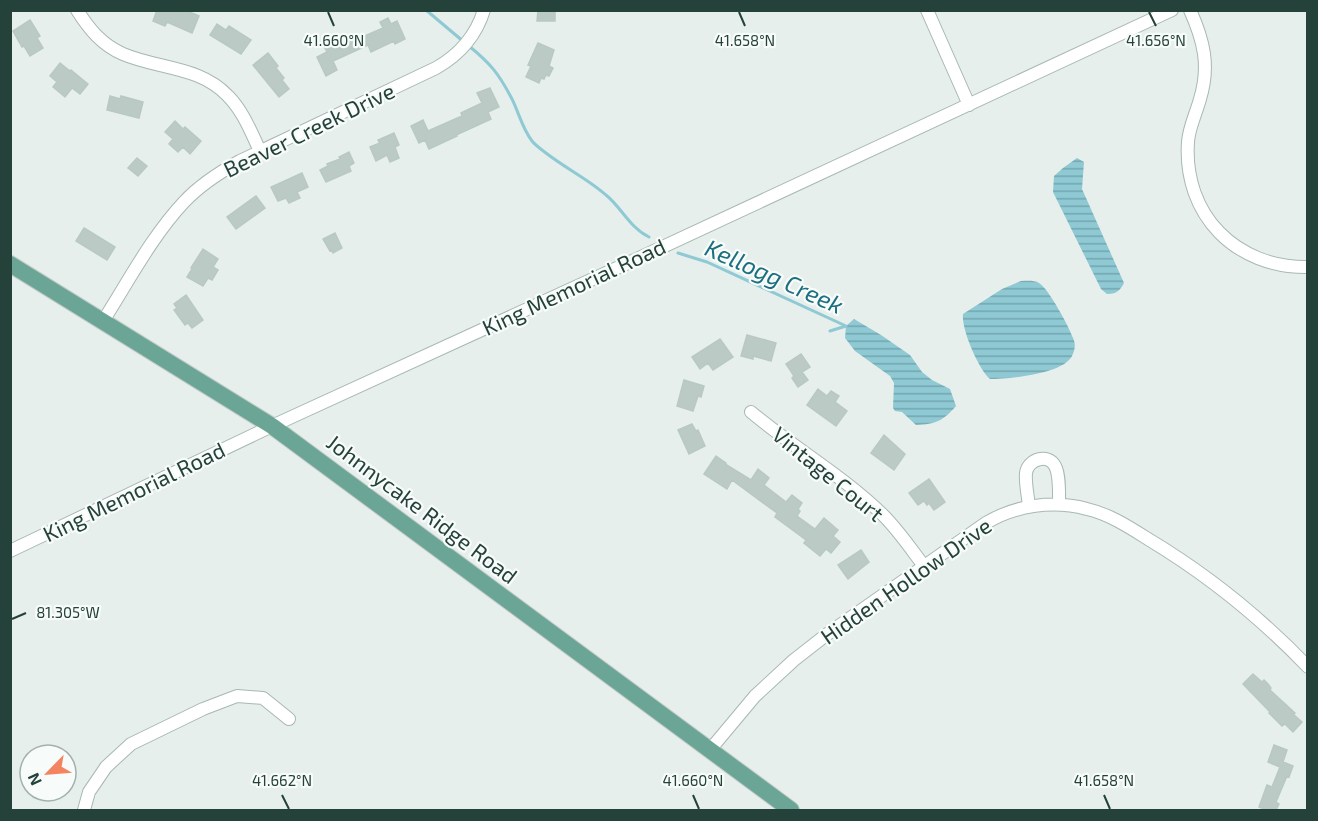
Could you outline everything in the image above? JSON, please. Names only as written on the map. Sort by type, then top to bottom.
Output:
[{"type":"main road","name":"Johnnycake Ridge Road","points":[[10,264],[272,426],[784,808]]},
{"type":"street","points":[[77,10],[98,38],[110,47],[129,56],[194,73],[219,88],[239,109],[260,151]]},
{"type":"street","name":"Beaver Creek Drive","points":[[103,321],[157,236],[185,201],[201,187],[223,170],[260,151],[447,62],[469,40],[484,10]]},
{"type":"street","points":[[927,10],[969,105]]},
{"type":"street","name":"King Memorial Road","points":[[10,551],[272,426],[1172,10]]},
{"type":"street","points":[[1190,10],[1202,38],[1205,57],[1202,91],[1188,141],[1189,172],[1196,197],[1214,226],[1238,249],[1284,266],[1308,267]]},
{"type":"street","name":"Vintage Court","points":[[751,412],[885,517],[924,566]]},
{"type":"street","points":[[1029,506],[1026,472],[1030,464],[1037,459],[1052,462],[1056,468],[1059,504]]},
{"type":"street","name":"Hidden Hollow Drive","points":[[710,751],[755,696],[794,660],[995,518],[1029,506],[1059,504],[1087,509],[1116,520],[1211,579],[1254,615],[1308,668]]},
{"type":"street","points":[[84,810],[89,792],[106,767],[131,744],[203,708],[237,696],[263,698],[289,719]]},
{"type":"water","points":[[1077,158],[1084,162],[1082,189],[1124,283],[1119,290],[1113,293],[1107,294],[1101,289],[1053,192],[1054,176]]},
{"type":"water","points":[[1021,281],[1037,282],[1048,293],[1075,342],[1074,352],[1067,362],[1047,371],[990,379],[972,349],[963,314],[1002,289]]},
{"type":"water","points":[[854,319],[910,355],[922,372],[950,389],[956,406],[939,421],[923,425],[916,425],[902,412],[895,411],[893,408],[894,383],[890,376],[855,351],[845,338],[846,326]]},
{"type":"building","points":[[157,10],[185,10],[199,16],[192,33],[167,22],[165,26],[153,21]]},
{"type":"building","points":[[538,10],[555,10],[555,21],[537,21]]},
{"type":"building","points":[[388,18],[391,24],[397,21],[405,39],[395,44],[394,41],[371,52],[368,45],[333,61],[337,70],[326,76],[317,57],[327,52],[324,46],[348,35],[351,42],[383,28],[380,22]]},
{"type":"building","points":[[30,20],[40,36],[37,38],[43,48],[30,56],[13,31]]},
{"type":"building","points":[[217,24],[226,30],[229,26],[251,40],[241,54],[210,35]]},
{"type":"building","points":[[538,43],[554,50],[549,66],[553,68],[549,76],[541,78],[539,83],[526,77],[531,66],[528,65]]},
{"type":"building","points":[[268,53],[278,66],[276,68],[289,89],[279,97],[253,65]]},
{"type":"building","points":[[60,63],[88,84],[80,94],[72,88],[65,97],[53,87],[57,82],[50,76]]},
{"type":"building","points":[[490,88],[499,107],[488,112],[491,119],[429,149],[425,140],[419,143],[411,126],[423,120],[428,131],[462,116],[461,113],[482,103],[477,93]]},
{"type":"building","points":[[110,96],[120,99],[121,96],[143,102],[139,118],[107,110]]},
{"type":"building","points":[[175,121],[201,141],[190,154],[183,147],[178,152],[169,144],[173,139],[165,132]]},
{"type":"building","points":[[394,133],[399,145],[395,147],[399,158],[390,162],[387,155],[376,161],[370,147],[380,143],[378,140]]},
{"type":"building","points":[[349,152],[354,163],[349,166],[351,171],[326,182],[320,170]]},
{"type":"building","points":[[137,158],[147,166],[138,176],[128,168]]},
{"type":"building","points":[[302,173],[308,187],[297,192],[300,198],[289,203],[286,198],[278,201],[271,187]]},
{"type":"building","points":[[256,196],[265,208],[236,229],[227,217]]},
{"type":"building","points":[[84,228],[115,247],[107,260],[76,241]]},
{"type":"building","points":[[335,233],[342,248],[333,253],[323,239]]},
{"type":"building","points":[[203,249],[218,259],[213,267],[218,270],[212,280],[208,278],[203,286],[187,277]]},
{"type":"building","points":[[186,295],[203,320],[192,328],[188,323],[185,325],[174,310],[177,308],[174,304]]},
{"type":"building","points":[[747,335],[776,343],[771,361],[753,356],[753,359],[741,356]]},
{"type":"building","points":[[720,339],[733,357],[713,370],[708,363],[700,369],[692,357]]},
{"type":"building","points":[[801,354],[810,367],[802,372],[808,380],[798,387],[786,364]]},
{"type":"building","points":[[684,380],[704,386],[693,411],[677,406]]},
{"type":"building","points":[[818,389],[827,396],[831,391],[839,396],[835,402],[847,411],[836,426],[807,405]]},
{"type":"building","points":[[692,424],[696,431],[698,430],[705,446],[689,454],[678,430]]},
{"type":"building","points":[[884,435],[905,454],[894,470],[871,453]]},
{"type":"building","points":[[716,456],[751,480],[758,469],[769,478],[764,485],[786,502],[792,495],[802,503],[797,516],[815,529],[824,518],[838,530],[833,536],[840,542],[831,553],[826,549],[820,556],[804,543],[806,540],[775,517],[777,513],[732,480],[727,489],[704,474]]},
{"type":"building","points":[[929,479],[945,502],[934,510],[929,503],[927,505],[924,501],[918,505],[909,493]]},
{"type":"building","points":[[861,550],[869,562],[848,579],[838,565]]},
{"type":"building","points":[[1253,674],[1262,682],[1264,680],[1271,688],[1270,690],[1302,722],[1293,732],[1285,724],[1282,726],[1243,684]]},
{"type":"building","points":[[1274,745],[1287,750],[1283,762],[1293,766],[1276,802],[1279,804],[1276,810],[1267,810],[1259,807],[1267,785],[1272,787],[1280,767],[1268,762]]},
{"type":"waterway","name":"Kellogg Creek","points":[[426,10],[464,42]]},
{"type":"waterway","name":"Kellogg Creek","points":[[469,46],[489,64],[498,76],[534,143],[599,189],[636,228],[649,237]]},
{"type":"waterway","name":"Kellogg Creek","points":[[678,253],[707,262],[846,326],[830,331]]}]
